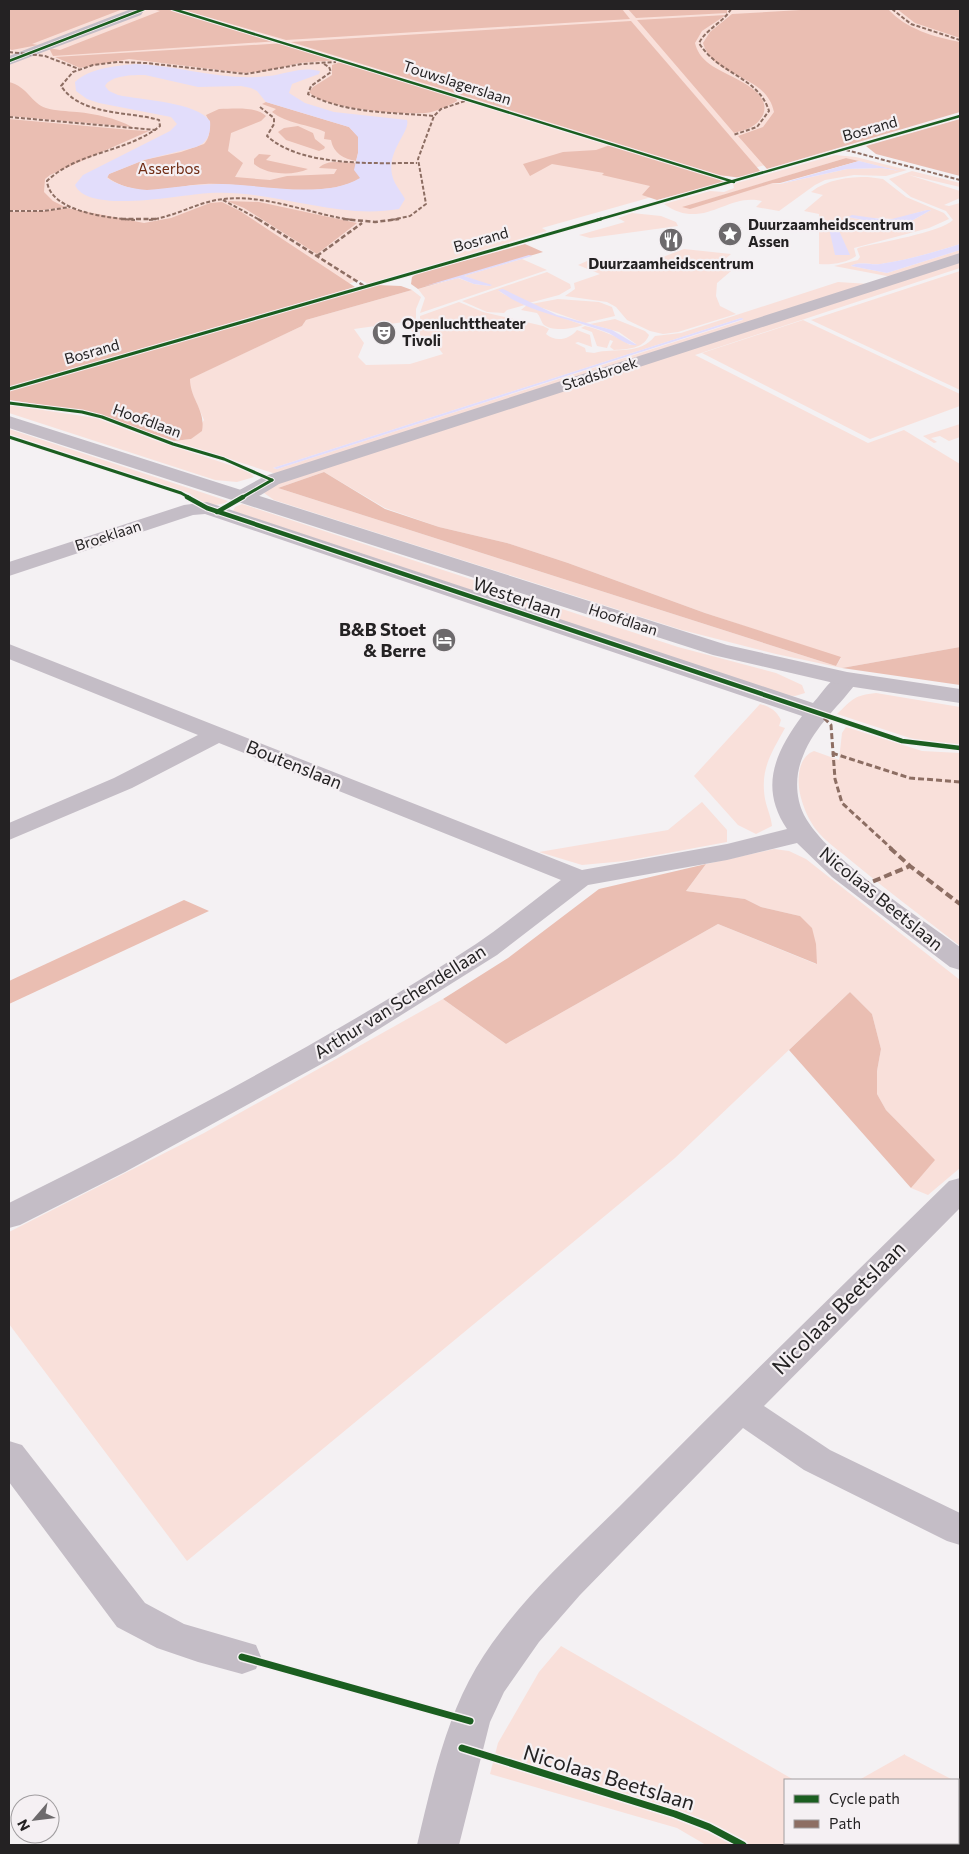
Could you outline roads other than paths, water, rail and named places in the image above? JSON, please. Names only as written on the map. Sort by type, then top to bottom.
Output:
[{"type":"street","points":[[9,61],[136,12]]},
{"type":"street","name":"Stadsbroek","points":[[242,497],[272,480],[960,258]]},
{"type":"street","name":"Hoofdlaan","points":[[9,422],[673,636],[773,663],[846,679],[960,696]]},
{"type":"street","name":"Broeklaan","points":[[9,568],[192,509],[207,508]]},
{"type":"street","name":"Westerlaan","points":[[207,508],[818,713]]},
{"type":"street","name":"Boutenslaan","points":[[9,651],[580,878]]},
{"type":"street","name":"Nicolaas Beetslaan","points":[[846,679],[797,742],[786,770],[785,797],[792,815],[804,833],[838,867],[960,961]]},
{"type":"street","points":[[9,832],[123,783],[218,734]]},
{"type":"street","name":"Arthur van Schendellaan","points":[[9,1217],[114,1164],[326,1049],[487,949],[580,878],[727,852],[804,833]]},
{"type":"street","name":"Nicolaas Beetslaan","points":[[438,1845],[470,1721],[490,1680],[525,1630],[740,1408],[960,1189]]},
{"type":"street","points":[[740,1408],[817,1460],[960,1530]]},
{"type":"street","points":[[9,1454],[132,1615],[153,1629],[179,1641],[242,1657]]},
{"type":"place","name":"Duurzaamheidscentrum Assen","points":[[730,234]]},
{"type":"place","name":"Duurzaamheidscentrum","points":[[671,240]]},
{"type":"place","name":"Openluchttheater Tivoli","points":[[384,333]]},
{"type":"place","name":"B&B Stoet & Berre","points":[[444,640]]},
{"type":"park label","name":"Asserbos","points":[[169,169]]}]
